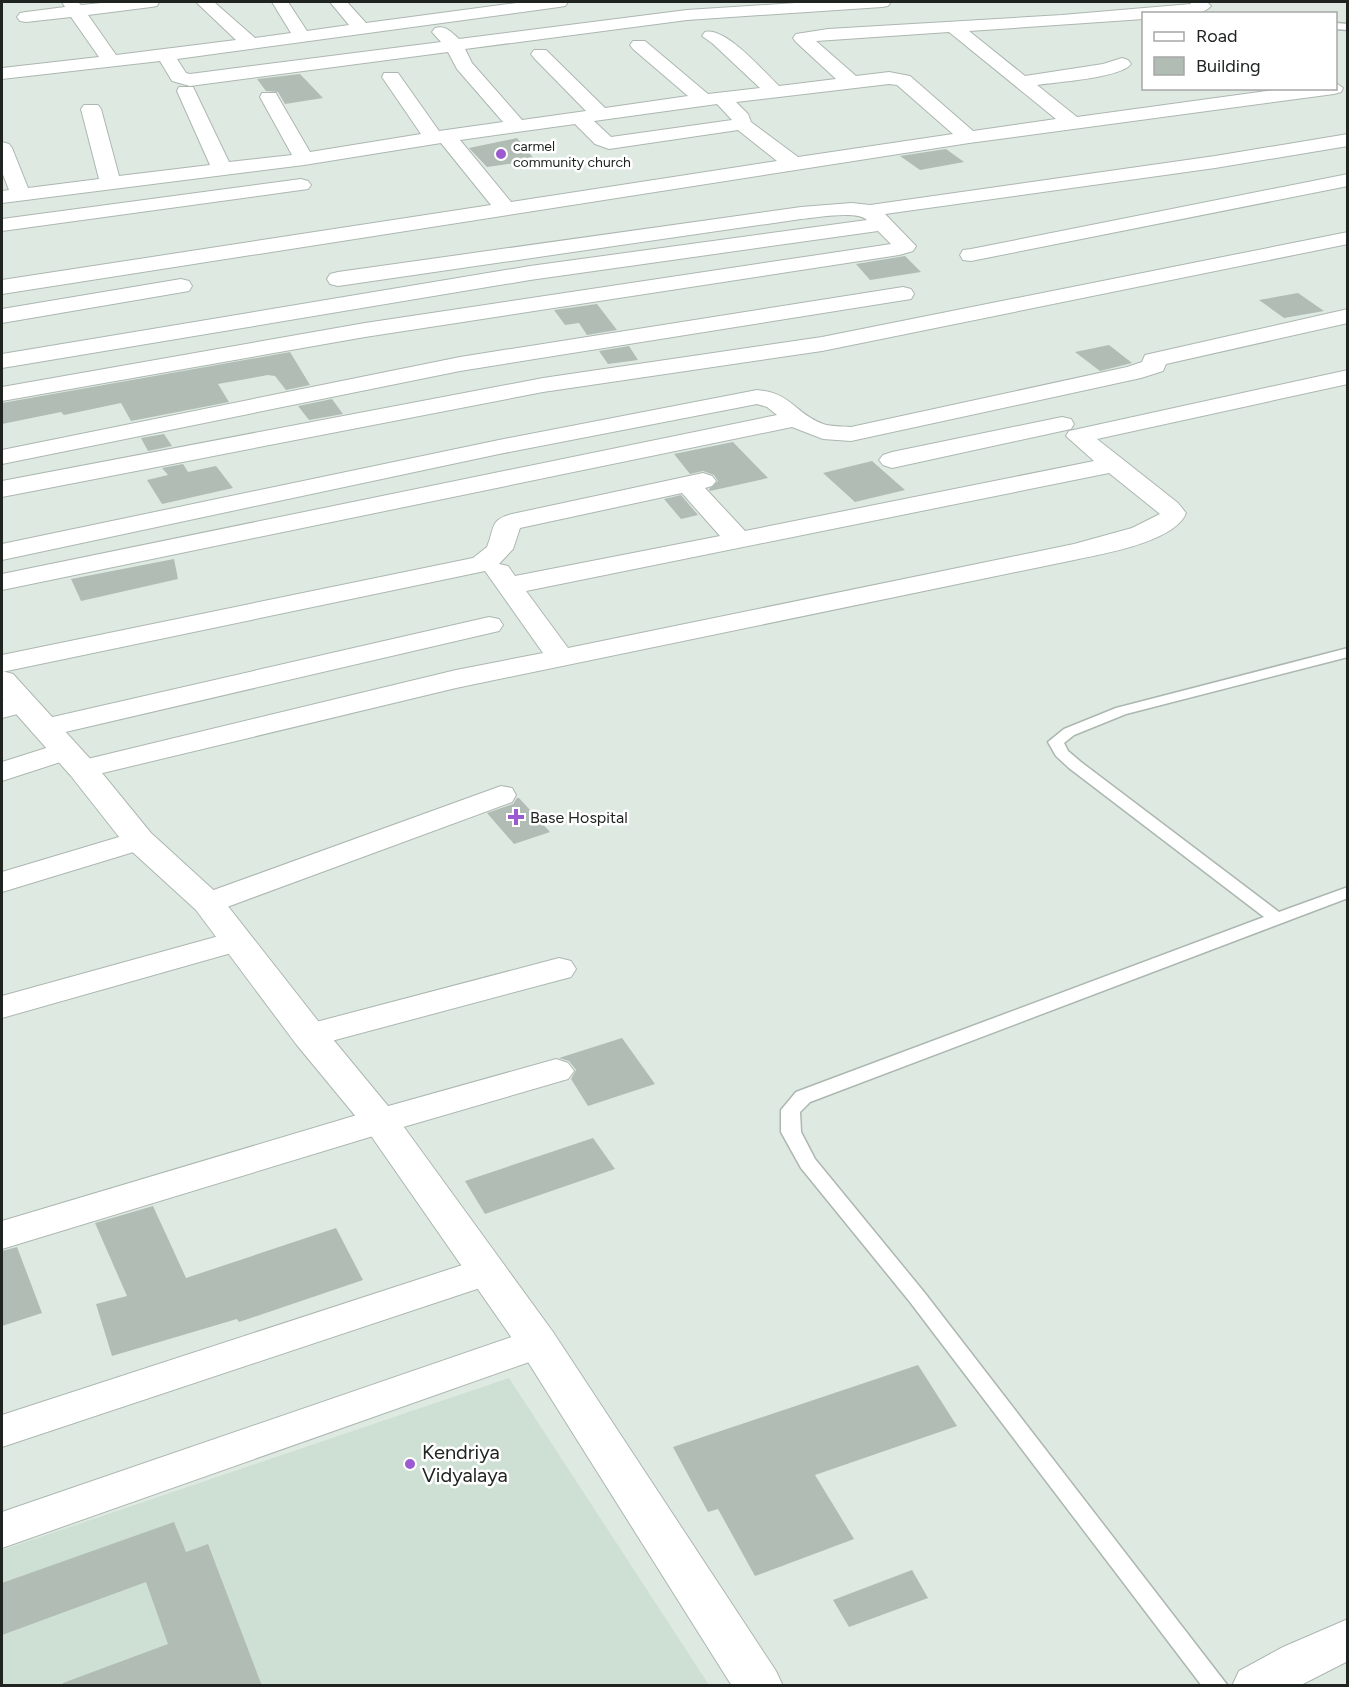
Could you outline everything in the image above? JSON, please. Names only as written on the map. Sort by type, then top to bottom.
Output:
[{"type":"street","points":[[26,17],[73,6],[151,2]]},
{"type":"street","points":[[204,2],[249,42]]},
{"type":"street","points":[[286,2],[302,35]]},
{"type":"street","points":[[338,2],[360,27]]},
{"type":"street","points":[[2,74],[165,55],[360,27],[422,12],[559,2]]},
{"type":"street","points":[[165,55],[179,77],[189,80],[687,15],[882,2]]},
{"type":"street","points":[[1161,12],[1195,9],[1202,6],[1198,2]]},
{"type":"street","points":[[73,6],[111,61]]},
{"type":"street","points":[[422,12],[454,45],[464,65],[517,126]]},
{"type":"street","points":[[851,82],[802,38],[828,34],[1142,14]]},
{"type":"street","points":[[1127,15],[1142,26]]},
{"type":"street","points":[[952,26],[1074,124]]},
{"type":"street","points":[[711,36],[718,39],[774,92]]},
{"type":"street","points":[[639,45],[741,118],[742,124],[794,164]]},
{"type":"street","points":[[540,54],[601,115]]},
{"type":"street","points":[[1021,82],[1106,69],[1122,64]]},
{"type":"street","points":[[391,76],[440,137],[505,208]]},
{"type":"street","points":[[2,148],[11,196],[304,159],[440,137],[713,99],[851,82],[901,79],[969,137]]},
{"type":"street","points":[[1224,90],[1239,102]]},
{"type":"street","points":[[2,287],[969,137],[1321,90]]},
{"type":"street","points":[[186,91],[222,170]]},
{"type":"street","points":[[269,97],[304,159]]},
{"type":"street","points":[[91,109],[111,184]]},
{"type":"street","points":[[580,118],[602,140],[609,143],[742,124]]},
{"type":"street","points":[[2,361],[1347,140]]},
{"type":"street","points":[[970,255],[1347,180]]},
{"type":"street","points":[[2,225],[301,185]]},
{"type":"street","points":[[2,394],[365,330],[899,249],[905,246],[877,218],[852,209],[801,213],[338,279]]},
{"type":"street","points":[[2,489],[543,385],[822,344],[1347,238]]},
{"type":"street","points":[[2,316],[181,286]]},
{"type":"street","points":[[2,457],[460,364],[903,294]]},
{"type":"street","points":[[2,552],[498,447],[757,397],[770,397],[795,419],[828,434],[851,434],[1133,373],[1155,366],[1153,360],[1347,316]]},
{"type":"street","points":[[892,460],[1070,430],[1347,377]]},
{"type":"street","points":[[36,724],[456,679],[1076,551],[1152,529],[1171,518],[1173,513],[1165,503],[1113,465],[1027,396]]},
{"type":"street","points":[[2,582],[795,419]]},
{"type":"street","points":[[508,586],[1113,465]]},
{"type":"street","points":[[2,664],[472,566],[489,559],[502,548],[506,525],[512,522],[696,483],[739,540]]},
{"type":"street","points":[[489,559],[561,658]]},
{"type":"street","points":[[2,772],[36,724],[489,625]]},
{"type":"street","points":[[36,724],[139,840],[208,903],[309,1035],[380,1121],[538,1343],[759,1686]]},
{"type":"street","points":[[208,903],[501,795]]},
{"type":"street","points":[[2,882],[139,840]]},
{"type":"street","points":[[2,1007],[237,941]]},
{"type":"street","points":[[309,1035],[559,969]]},
{"type":"street","points":[[2,1235],[380,1121],[556,1071]]},
{"type":"street","points":[[2,1431],[487,1271]]},
{"type":"street","points":[[2,1530],[538,1343]]},
{"type":"street","points":[[1263,1684],[1300,1661],[1347,1639]]},
{"type":"lane","points":[[1276,918],[1075,765],[1062,753],[1056,742],[1069,732],[1121,711],[1347,652]]},
{"type":"lane","points":[[1216,1686],[924,1306],[808,1163],[791,1132],[790,1110],[803,1097],[1347,892]]},
{"type":"shaded area","name":"Kendriya Vidyalaya","points":[[509,1378],[709,1685],[2,1685],[2,1550]]},
{"type":"building","points":[[300,74],[323,98],[285,104],[278,92],[266,91],[257,79]]},
{"type":"building","name":"carmel community church","points":[[517,138],[535,160],[487,167],[469,148]]},
{"type":"building","points":[[946,149],[964,162],[920,170],[900,156]]},
{"type":"building","points":[[905,256],[921,272],[870,280],[856,264]]},
{"type":"building","points":[[1298,293],[1324,311],[1284,318],[1259,300]]},
{"type":"building","points":[[597,304],[617,330],[587,335],[579,323],[565,325],[554,310]]},
{"type":"building","points":[[1109,345],[1132,363],[1100,371],[1075,352]]},
{"type":"building","points":[[629,346],[638,360],[608,364],[599,351]]},
{"type":"building","points":[[290,352],[310,385],[286,390],[275,376],[268,375],[218,384],[229,402],[131,421],[121,403],[64,415],[61,412],[2,424],[2,403]]},
{"type":"building","points":[[332,399],[343,414],[309,420],[298,406]]},
{"type":"building","points":[[164,434],[172,446],[148,451],[141,438]]},
{"type":"building","points":[[733,442],[768,478],[710,491],[709,489],[718,481],[714,475],[703,471],[690,474],[674,454]]},
{"type":"building","points":[[872,461],[905,490],[855,502],[823,473]]},
{"type":"building","points":[[183,464],[188,472],[216,466],[233,488],[162,504],[147,480],[168,475],[162,468]]},
{"type":"building","points":[[681,495],[698,515],[681,519],[664,499]]},
{"type":"building","points":[[174,559],[178,579],[81,601],[71,579]]},
{"type":"building","points":[[517,798],[550,832],[514,844],[487,813],[513,804]]},
{"type":"building","points":[[622,1038],[655,1084],[588,1106],[571,1079],[576,1070],[569,1061],[559,1058]]},
{"type":"building","points":[[593,1138],[615,1169],[485,1214],[465,1181]]},
{"type":"building","points":[[153,1206],[186,1278],[336,1228],[363,1280],[239,1322],[237,1319],[112,1356],[96,1304],[127,1296],[95,1223]]},
{"type":"building","points":[[17,1247],[42,1313],[2,1326],[2,1251]]},
{"type":"building","points":[[918,1365],[957,1426],[815,1475],[854,1539],[755,1576],[718,1509],[708,1512],[673,1447]]},
{"type":"building","points":[[174,1522],[186,1552],[208,1544],[262,1686],[63,1686],[63,1683],[168,1644],[146,1582],[2,1635],[2,1583]]},
{"type":"building","points":[[912,1570],[928,1598],[849,1627],[833,1600]]},
{"type":"place","name":"carmel community church","points":[[501,154]]},
{"type":"place","name":"Base Hospital","points":[[516,817]]},
{"type":"place","name":"Kendriya Vidyalaya","points":[[410,1464]]}]
